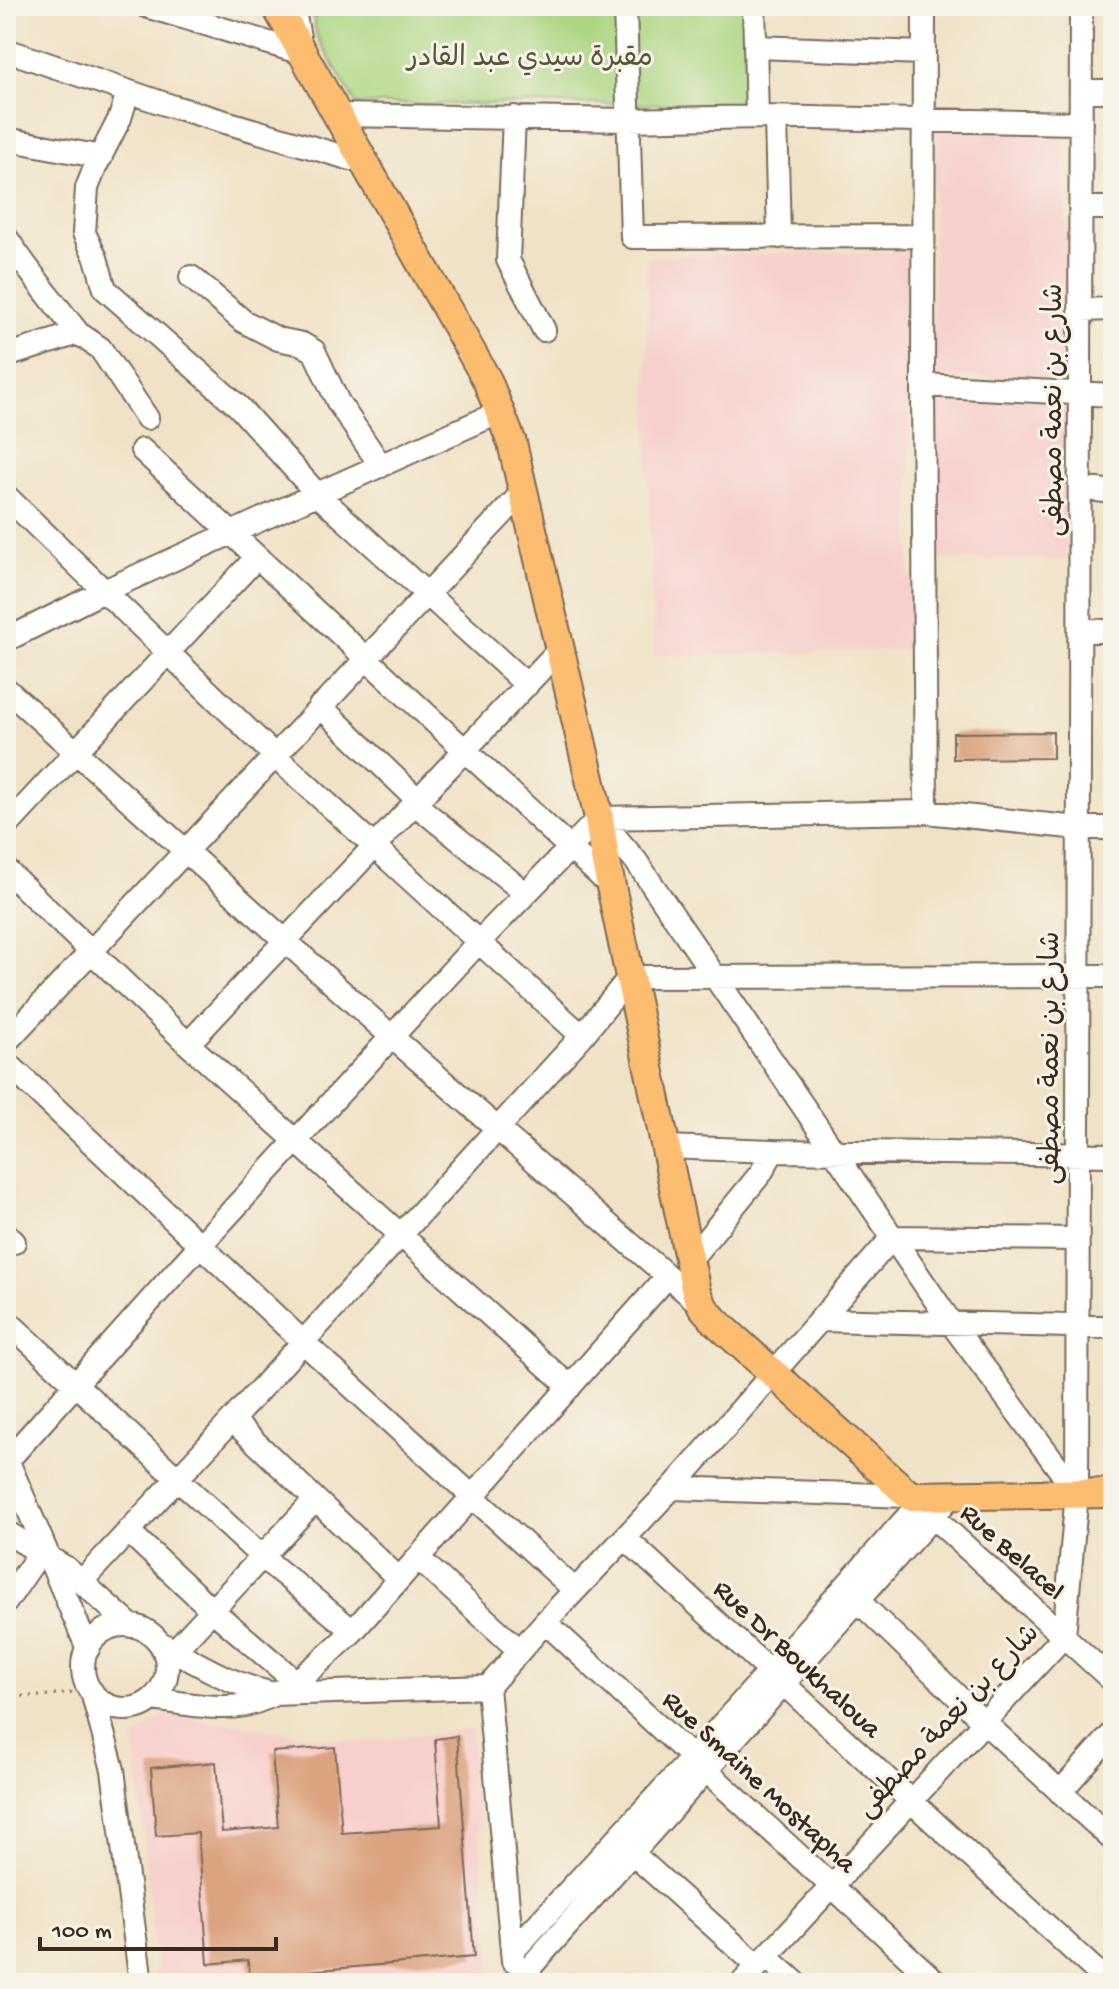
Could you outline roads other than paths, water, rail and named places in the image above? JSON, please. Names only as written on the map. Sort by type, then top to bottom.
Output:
[{"type":"main road","points":[[276,6],[487,380],[512,443],[599,818],[665,1147],[678,1269],[696,1292],[702,1306],[921,1506],[952,1495],[1113,1493]]},
{"type":"street","points":[[146,6],[302,53],[293,6]]},
{"type":"street","points":[[625,6],[632,237],[923,236]]},
{"type":"street","points":[[754,6],[755,47],[779,237]]},
{"type":"street","points":[[924,6],[926,812]]},
{"type":"street","name":"شارع بن نعمة مصطفى","points":[[756,1969],[1064,1636],[1077,1493],[1081,6]]},
{"type":"street","points":[[755,47],[924,53]]},
{"type":"street","points":[[6,50],[128,92],[365,163]]},
{"type":"street","points":[[1081,91],[1113,91]]},
{"type":"street","points":[[128,92],[120,118],[87,188],[84,233],[96,258],[105,289],[239,407],[317,494],[527,685]]},
{"type":"street","points":[[338,115],[628,120],[766,117],[1081,123]]},
{"type":"street","points":[[514,117],[508,260],[544,330]]},
{"type":"street","points":[[6,139],[101,157]]},
{"type":"street","points":[[1081,208],[1113,208]]},
{"type":"street","points":[[6,237],[26,270],[45,287],[78,333],[100,348],[147,418]]},
{"type":"street","points":[[191,277],[243,321],[278,339],[302,344],[314,351],[338,402],[381,466]]},
{"type":"street","points":[[1081,310],[1113,309]]},
{"type":"street","points":[[6,356],[78,333]]},
{"type":"street","points":[[923,385],[1113,395]]},
{"type":"street","points":[[6,640],[104,591],[500,412]]},
{"type":"street","points":[[142,450],[611,886]]},
{"type":"street","points":[[1081,488],[1113,492]]},
{"type":"street","points":[[6,1042],[524,491]]},
{"type":"street","points":[[6,496],[274,755],[582,1036]]},
{"type":"street","points":[[6,827],[256,558]]},
{"type":"street","points":[[1080,629],[1113,632]]},
{"type":"street","points":[[188,1044],[559,650]]},
{"type":"street","points":[[9,698],[77,751],[496,1130],[678,1269]]},
{"type":"street","points":[[320,706],[416,802],[525,893]]},
{"type":"street","points":[[88,1649],[45,1554],[7,1458],[525,893],[599,818],[926,812],[1079,828],[1113,828]]},
{"type":"street","points":[[599,818],[636,861],[951,1323],[1077,1493]]},
{"type":"street","points":[[6,870],[188,1044],[570,1387]]},
{"type":"street","points":[[82,1581],[582,1036],[630,977],[1113,976]]},
{"type":"street","points":[[6,1062],[302,1341],[575,1590]]},
{"type":"street","points":[[665,1147],[1113,1155]]},
{"type":"street","points":[[153,1699],[225,1708],[258,1702],[311,1672],[353,1631],[678,1269],[761,1173],[773,1151]]},
{"type":"street","points":[[515,1983],[488,1687],[672,1488],[893,1237],[1078,1239]]},
{"type":"street","points":[[6,1320],[262,1557],[353,1631]]},
{"type":"street","points":[[821,1320],[1113,1327]]},
{"type":"street","points":[[232,1420],[399,1579]]},
{"type":"street","points":[[672,1488],[921,1506]]},
{"type":"street","points":[[90,1690],[105,1704],[122,1709],[139,1707],[153,1699],[166,1678],[166,1646],[212,1610],[315,1500]]},
{"type":"street","points":[[512,1952],[624,1846],[700,1764],[852,1594],[921,1506]]},
{"type":"street","name":"Rue Belacel","points":[[921,1506],[1113,1681]]},
{"type":"street","points":[[128,1531],[212,1610],[295,1681]]},
{"type":"street","points":[[6,1532],[45,1554],[82,1581],[131,1626],[151,1634],[215,1675],[248,1688],[273,1694],[488,1687]]},
{"type":"street","name":"Rue Dr Boukhaloua","points":[[625,1538],[1109,1983]]},
{"type":"street","points":[[6,1602],[45,1554]]},
{"type":"street","points":[[418,1558],[519,1650]]},
{"type":"street","points":[[852,1594],[984,1722],[1113,1840]]},
{"type":"street","name":"Rue Smaine Mostapha","points":[[545,1622],[937,1983]]},
{"type":"street","points":[[131,1626],[106,1631],[95,1638],[88,1649],[84,1669],[113,1770],[141,1983]]},
{"type":"street","points":[[113,1770],[122,1709]]},
{"type":"street","points":[[1060,1792],[1113,1733]]},
{"type":"street","points":[[624,1846],[756,1969],[796,1983]]},
{"type":"street","points":[[515,1983],[624,1846]]},
{"type":"park label","name":"مقبرة سيدي عبد القادر","points":[[530,55]]}]
